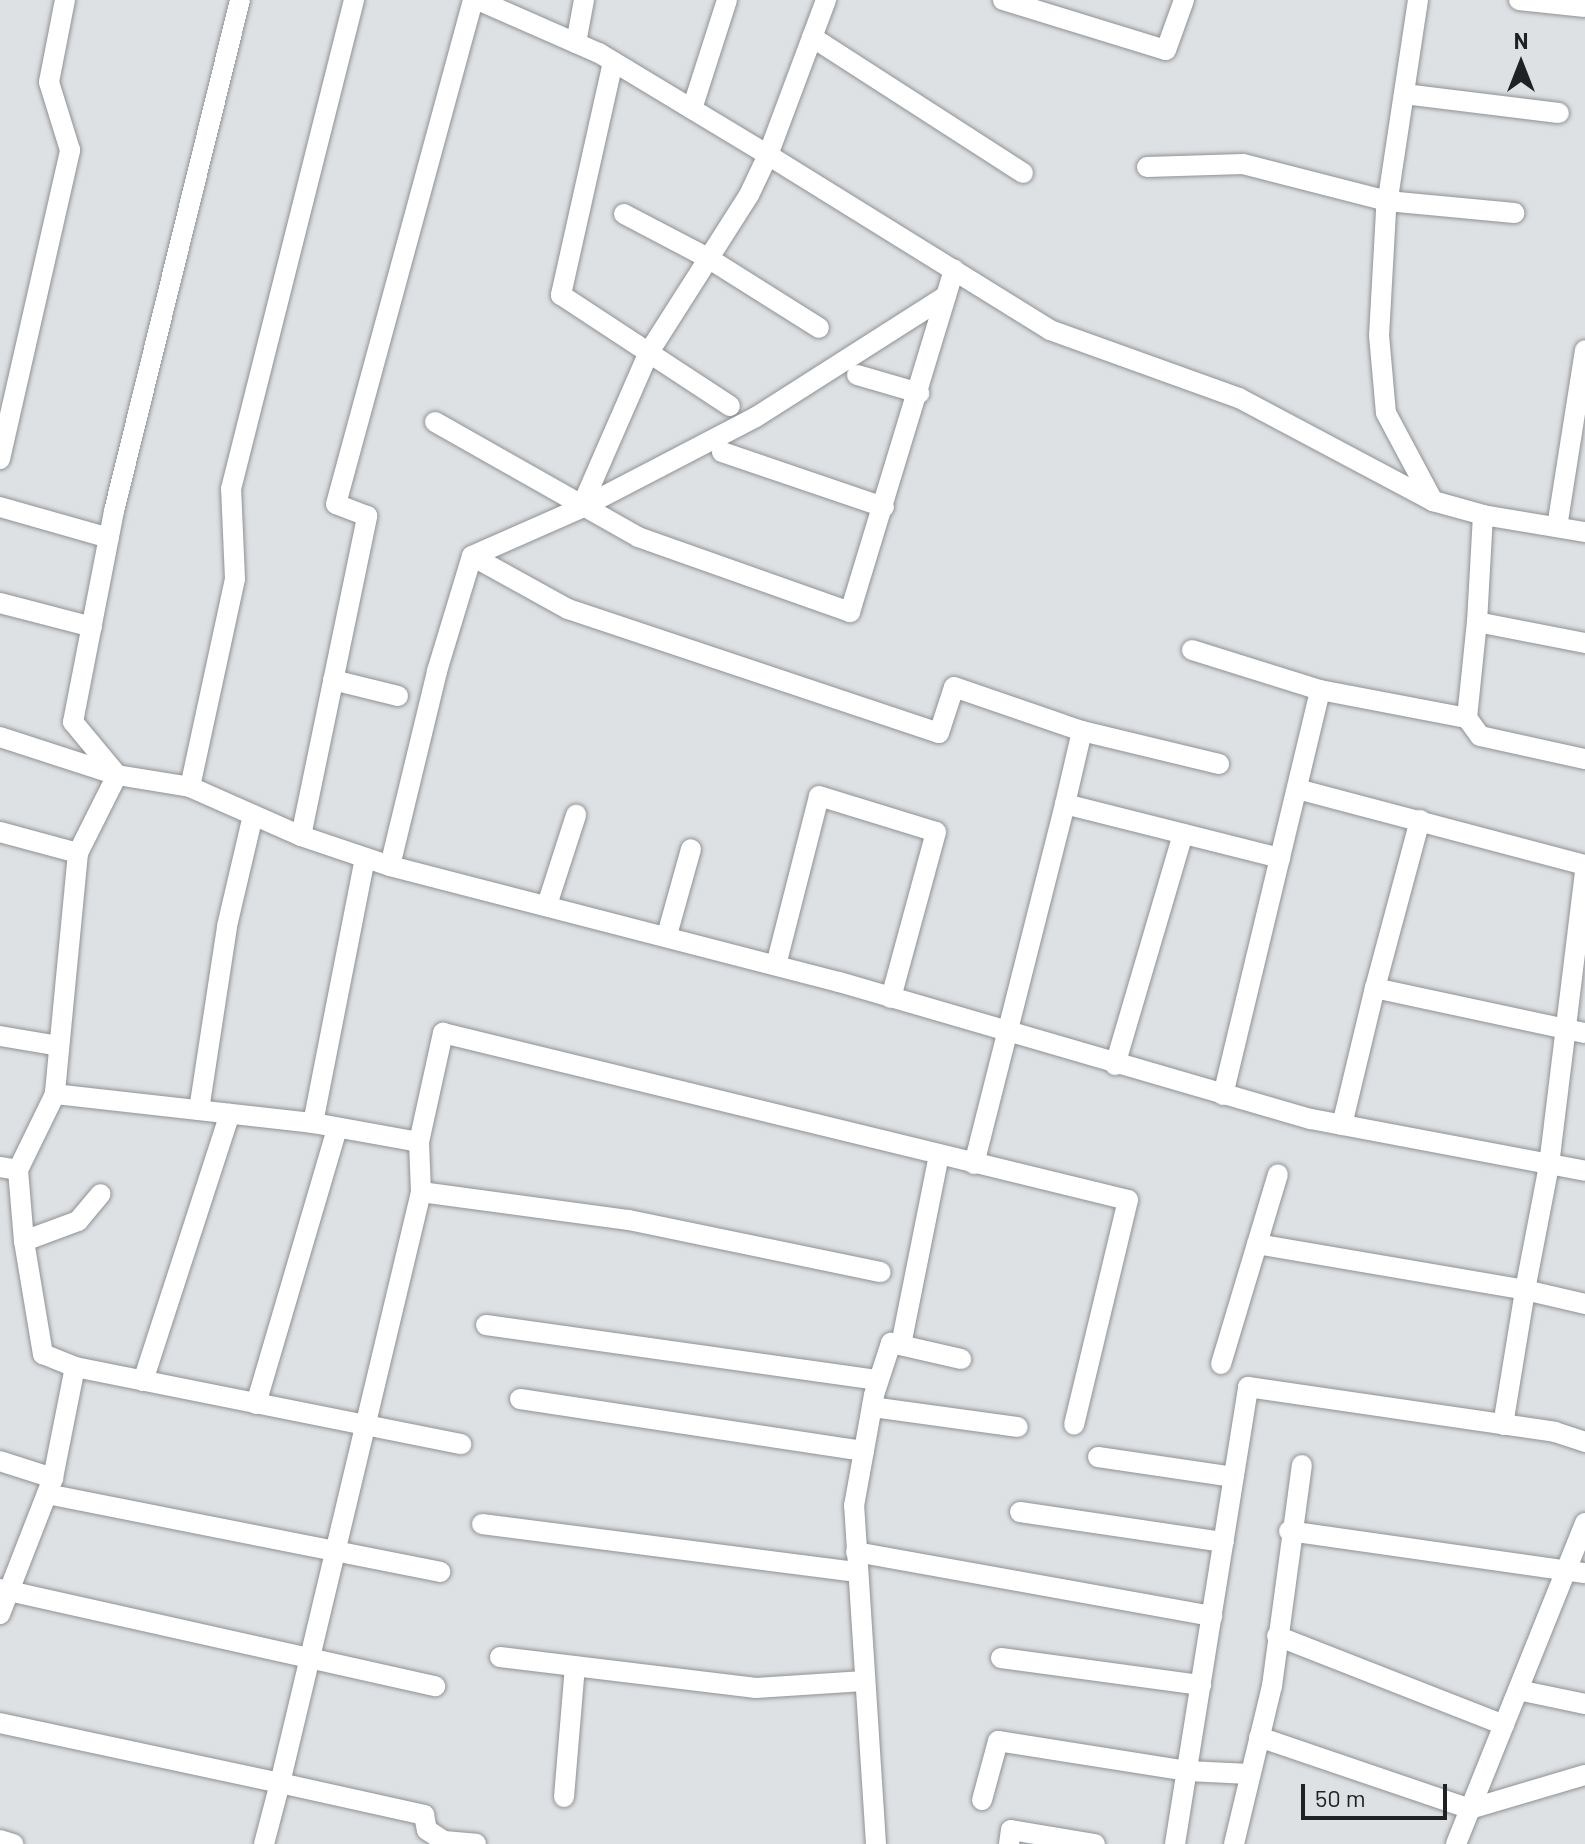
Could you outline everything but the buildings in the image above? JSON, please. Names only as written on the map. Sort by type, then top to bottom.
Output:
[{"type":"street","points":[[0,459],[70,150],[49,82],[65,0]]},
{"type":"street","points":[[117,775],[73,722],[109,538],[240,0]]},
{"type":"street","points":[[190,787],[235,579],[231,489],[354,0]]},
{"type":"street","points":[[301,836],[367,516],[336,504],[475,0],[613,62],[1050,330],[1239,398],[1433,501],[1483,515],[1585,532]]},
{"type":"street","points":[[576,43],[584,0]]},
{"type":"street","points":[[692,109],[727,0]]},
{"type":"street","points":[[581,508],[649,352],[749,195],[768,155],[826,0]]},
{"type":"street","points":[[1003,0],[1166,50],[1184,0]]},
{"type":"street","points":[[1418,0],[1387,201],[1379,335],[1386,413],[1433,501]]},
{"type":"street","points":[[1519,0],[1585,7]]},
{"type":"street","points":[[812,37],[1023,173]]},
{"type":"street","points":[[613,62],[561,295],[730,406]]},
{"type":"street","points":[[1404,94],[1559,113]]},
{"type":"street","points":[[1147,167],[1243,164],[1387,201],[1514,213]]},
{"type":"street","points":[[624,214],[708,258],[819,328]]},
{"type":"street","points":[[435,422],[581,508],[638,537],[850,612],[919,393],[954,269]]},
{"type":"street","points":[[390,866],[437,671],[472,556],[581,508],[756,417],[946,296]]},
{"type":"street","points":[[1557,527],[1585,350]]},
{"type":"street","points":[[857,375],[919,393]]},
{"type":"street","points":[[722,452],[884,507]]},
{"type":"street","points":[[0,507],[109,538]]},
{"type":"street","points":[[1483,515],[1477,622],[1467,718],[1480,736],[1585,759]]},
{"type":"street","points":[[472,556],[568,609],[939,733],[954,687],[1082,731],[1219,764]]},
{"type":"street","points":[[0,603],[92,627]]},
{"type":"street","points":[[1477,622],[1585,643]]},
{"type":"street","points":[[1192,650],[1320,690],[1467,718]]},
{"type":"street","points":[[333,680],[398,696]]},
{"type":"street","points":[[1223,1095],[1320,690]]},
{"type":"street","points":[[974,1164],[1004,1032],[1082,731]]},
{"type":"street","points":[[0,737],[117,775],[190,787],[301,836],[390,866],[667,935],[1223,1095],[1342,1125],[1585,1171]]},
{"type":"street","points":[[117,775],[78,853],[55,1094],[9,1168],[43,1354],[75,1367],[461,1444]]},
{"type":"street","points":[[1297,789],[1585,865]]},
{"type":"street","points":[[776,965],[819,796],[936,832],[891,998]]},
{"type":"street","points":[[1065,804],[1280,858]]},
{"type":"street","points":[[199,1110],[227,926],[253,815]]},
{"type":"street","points":[[547,905],[576,815]]},
{"type":"street","points":[[1342,1125],[1420,820]]},
{"type":"street","points":[[0,832],[78,853]]},
{"type":"street","points":[[1115,1065],[1183,834]]},
{"type":"street","points":[[667,935],[691,849]]},
{"type":"street","points":[[313,1123],[365,858]]},
{"type":"street","points":[[1503,1425],[1525,1290],[1575,1032],[1585,873]]},
{"type":"street","points":[[1375,988],[1575,1032]]},
{"type":"street","points":[[264,1844],[333,1550],[416,1230],[421,1192],[419,1142],[443,1033],[1128,1200],[1074,1425]]},
{"type":"street","points":[[0,1036],[59,1046]]},
{"type":"street","points":[[55,1094],[313,1123],[419,1142]]},
{"type":"street","points":[[143,1381],[230,1114]]},
{"type":"street","points":[[256,1404],[337,1128]]},
{"type":"street","points":[[901,1345],[939,1155]]},
{"type":"street","points":[[1221,1364],[1278,1174]]},
{"type":"street","points":[[421,1192],[629,1220],[881,1272]]},
{"type":"street","points":[[24,1241],[78,1221],[101,1194]]},
{"type":"street","points":[[1257,1244],[1525,1290],[1585,1304]]},
{"type":"street","points":[[486,1325],[878,1380]]},
{"type":"street","points":[[876,1844],[854,1506],[878,1380],[891,1343],[961,1359]]},
{"type":"street","points":[[0,1614],[4,1590],[50,1486],[75,1367]]},
{"type":"street","points":[[1175,1844],[1248,1387],[1503,1425],[1585,1442]]},
{"type":"street","points":[[520,1399],[864,1451]]},
{"type":"street","points":[[872,1407],[1018,1427]]},
{"type":"street","points":[[1098,1457],[1234,1477]]},
{"type":"street","points":[[0,1461],[50,1486],[440,1572]]},
{"type":"street","points":[[1240,1842],[1277,1636],[1289,1531],[1302,1465]]},
{"type":"street","points":[[1020,1512],[1224,1542]]},
{"type":"street","points":[[1456,1844],[1518,1690],[1576,1571],[1585,1523]]},
{"type":"street","points":[[482,1524],[857,1562],[1212,1616]]},
{"type":"street","points":[[1289,1531],[1576,1571]]},
{"type":"street","points":[[4,1590],[435,1686]]},
{"type":"street","points":[[1277,1636],[1504,1725]]},
{"type":"street","points":[[500,1657],[756,1688],[864,1681]]},
{"type":"street","points":[[1001,1658],[1201,1685]]},
{"type":"street","points":[[564,1797],[575,1666]]},
{"type":"street","points":[[1518,1690],[1585,1704]]},
{"type":"street","points":[[0,1723],[424,1815],[427,1830],[444,1841],[476,1844]]},
{"type":"street","points":[[1259,1737],[1470,1809],[1585,1775]]},
{"type":"street","points":[[982,1800],[998,1741],[1187,1771],[1250,1774]]},
{"type":"street","points":[[1009,1844],[1011,1830],[1095,1844]]},
{"type":"street","points":[[0,1840],[13,1844]]}]
